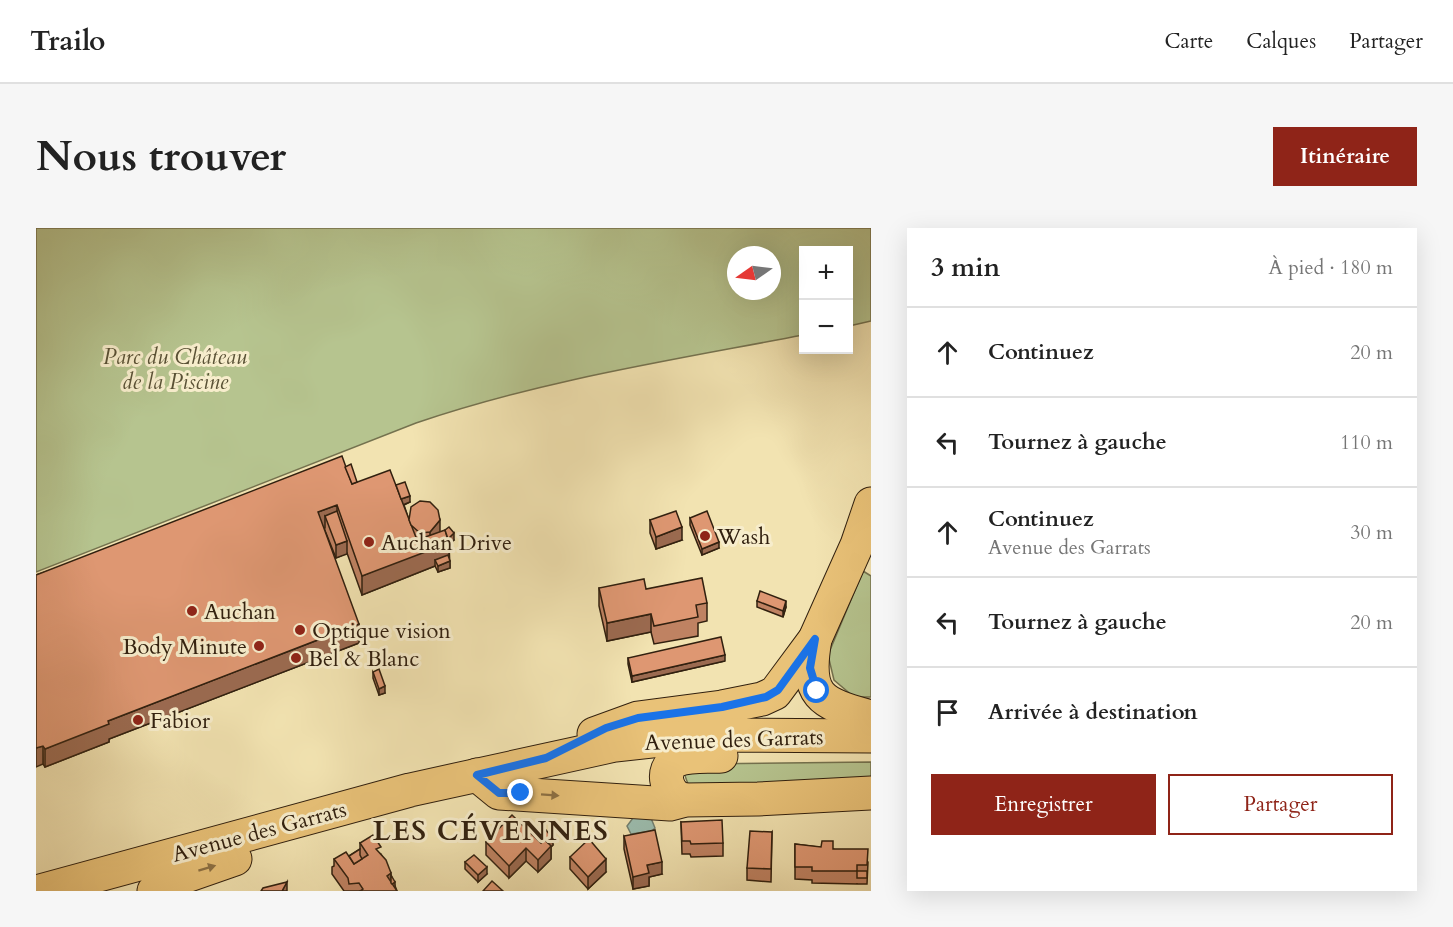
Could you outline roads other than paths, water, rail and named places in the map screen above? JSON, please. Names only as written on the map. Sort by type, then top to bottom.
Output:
[{"type":"main road","points":[[546,758],[606,728],[638,718],[722,707],[766,697],[778,690],[815,639],[857,546],[871,504]]},
{"type":"main road","points":[[815,639],[810,668],[817,691],[837,707],[871,717]]},
{"type":"main road","points":[[685,800],[676,796],[668,786],[667,772],[674,762],[690,758],[778,755],[808,736]]},
{"type":"main road","name":"Avenue des Garrats","points":[[40,891],[135,864],[298,823],[410,790],[546,758],[667,738],[871,736]]},
{"type":"main road","points":[[477,775],[499,793],[670,804],[685,800],[871,793]]},
{"type":"main road","points":[[154,891],[163,884],[273,844],[298,823]]},
{"type":"main road","points":[[36,871],[101,857],[135,864]]},
{"type":"place","name":"Wash","points":[[705,536]]},
{"type":"place","name":"Auchan Drive","points":[[369,542]]},
{"type":"place","name":"Auchan","points":[[192,611]]},
{"type":"place","name":"Optique vision","points":[[300,630]]},
{"type":"place","name":"Body Minute","points":[[259,646]]},
{"type":"place","name":"Bel & Blanc","points":[[296,658]]},
{"type":"place","name":"Fabior","points":[[138,720]]},
{"type":"district","name":"LES CÉVENNES","points":[[491,830]]},
{"type":"park label","name":"Parc du Château de la Piscine","points":[[175,368]]}]
